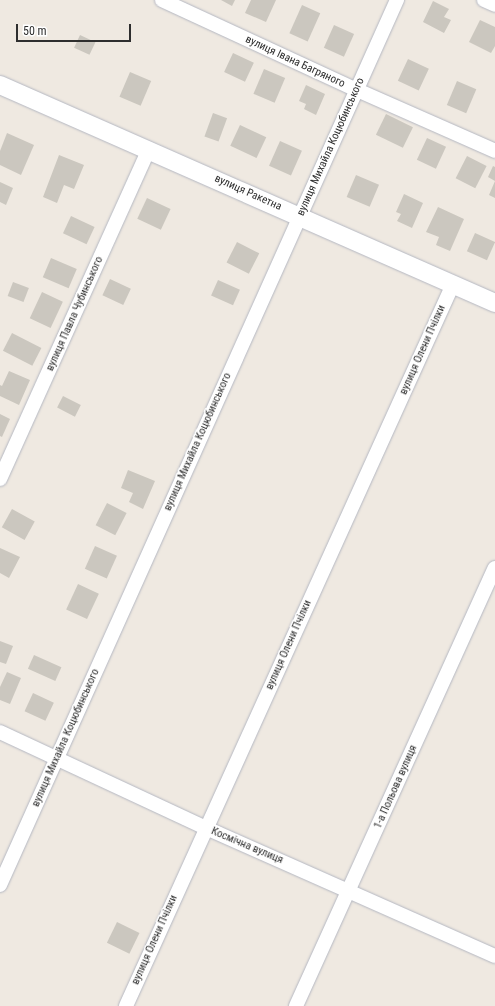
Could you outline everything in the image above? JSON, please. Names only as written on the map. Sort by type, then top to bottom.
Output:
[{"type":"street","name":"вулиця Івана Багряного","points":[[162,0],[357,90],[495,150]]},
{"type":"street","name":"вулиця Михайла Коцюбинського","points":[[0,885],[397,0]]},
{"type":"street","points":[[484,0],[495,5]]},
{"type":"street","name":"вулиця Ракетна","points":[[1,90],[149,149],[495,303]]},
{"type":"street","name":"вулиця Павла Чубинського","points":[[0,479],[149,149]]},
{"type":"street","name":"вулиця Олени Пчілки","points":[[126,1006],[453,284]]},
{"type":"street","name":"1-а Польова вулиця","points":[[296,1006],[495,568]]},
{"type":"street","name":"Космічна вулиця","points":[[0,732],[206,828],[349,889],[495,956]]},
{"type":"building","points":[[221,0],[235,0],[232,6]]},
{"type":"building","points":[[251,0],[276,0],[266,22],[245,13]]},
{"type":"building","points":[[433,1],[449,9],[444,17],[451,20],[444,33],[423,22]]},
{"type":"building","points":[[302,5],[320,13],[308,41],[289,33]]},
{"type":"building","points":[[480,20],[495,27],[495,46],[491,53],[469,42]]},
{"type":"building","points":[[334,25],[354,34],[344,57],[324,48]]},
{"type":"building","points":[[80,35],[95,42],[89,55],[74,48]]},
{"type":"building","points":[[233,53],[254,63],[245,82],[224,72]]},
{"type":"building","points":[[408,59],[429,69],[419,90],[398,81]]},
{"type":"building","points":[[264,69],[285,78],[275,103],[253,94]]},
{"type":"building","points":[[130,72],[151,81],[141,106],[119,97]]},
{"type":"building","points":[[457,81],[476,89],[466,113],[447,105]]},
{"type":"building","points":[[306,85],[325,94],[316,115],[304,109],[306,104],[299,101]]},
{"type":"building","points":[[213,113],[227,118],[219,142],[204,136]]},
{"type":"building","points":[[386,114],[413,127],[403,148],[376,135]]},
{"type":"building","points":[[240,125],[266,137],[257,158],[230,146]]},
{"type":"building","points":[[7,133],[34,145],[21,175],[0,165],[0,151]]},
{"type":"building","points":[[427,138],[446,147],[436,169],[417,160]]},
{"type":"building","points":[[280,141],[302,151],[291,175],[269,166]]},
{"type":"building","points":[[59,155],[84,165],[74,189],[64,185],[57,203],[43,197]]},
{"type":"building","points":[[467,156],[487,166],[475,188],[456,178]]},
{"type":"building","points":[[493,166],[495,167],[495,181],[488,177]]},
{"type":"building","points":[[356,175],[379,185],[370,207],[347,197]]},
{"type":"building","points":[[495,181],[495,198],[489,195]]},
{"type":"building","points":[[0,182],[13,188],[6,205],[0,202]]},
{"type":"building","points":[[404,194],[423,203],[412,228],[397,221],[401,214],[396,212]]},
{"type":"building","points":[[147,198],[171,209],[161,230],[137,219]]},
{"type":"building","points":[[438,207],[464,219],[450,251],[436,245],[439,237],[426,232]]},
{"type":"building","points":[[71,216],[95,227],[87,244],[63,233]]},
{"type":"building","points":[[475,233],[495,242],[487,260],[467,251]]},
{"type":"building","points":[[237,242],[259,253],[249,274],[227,262]]},
{"type":"building","points":[[51,258],[77,269],[69,288],[43,277]]},
{"type":"building","points":[[110,279],[131,289],[123,305],[102,295]]},
{"type":"building","points":[[218,280],[240,290],[233,305],[211,296]]},
{"type":"building","points":[[13,282],[29,288],[23,302],[8,296]]},
{"type":"building","points":[[42,292],[63,302],[51,328],[30,318]]},
{"type":"building","points":[[12,333],[41,348],[32,366],[3,351]]},
{"type":"building","points":[[9,371],[30,380],[19,405],[0,396],[0,385],[2,386]]},
{"type":"building","points":[[63,396],[81,405],[75,417],[57,408]]},
{"type":"building","points":[[0,414],[10,419],[2,437],[0,436]]},
{"type":"building","points":[[128,470],[155,481],[143,509],[129,502],[133,493],[121,488]]},
{"type":"building","points":[[107,503],[127,513],[115,535],[96,525]]},
{"type":"building","points":[[12,509],[35,522],[25,540],[2,527]]},
{"type":"building","points":[[95,546],[117,556],[107,579],[85,569]]},
{"type":"building","points":[[0,548],[20,557],[9,578],[0,573]]},
{"type":"building","points":[[78,584],[99,594],[87,619],[66,609]]},
{"type":"building","points":[[0,641],[13,646],[6,664],[0,662]]},
{"type":"building","points":[[34,655],[61,667],[55,681],[28,669]]},
{"type":"building","points":[[7,672],[21,678],[10,704],[0,700],[0,687]]},
{"type":"building","points":[[33,693],[54,703],[45,721],[25,711]]},
{"type":"building","points":[[117,922],[139,933],[129,954],[107,943]]}]
